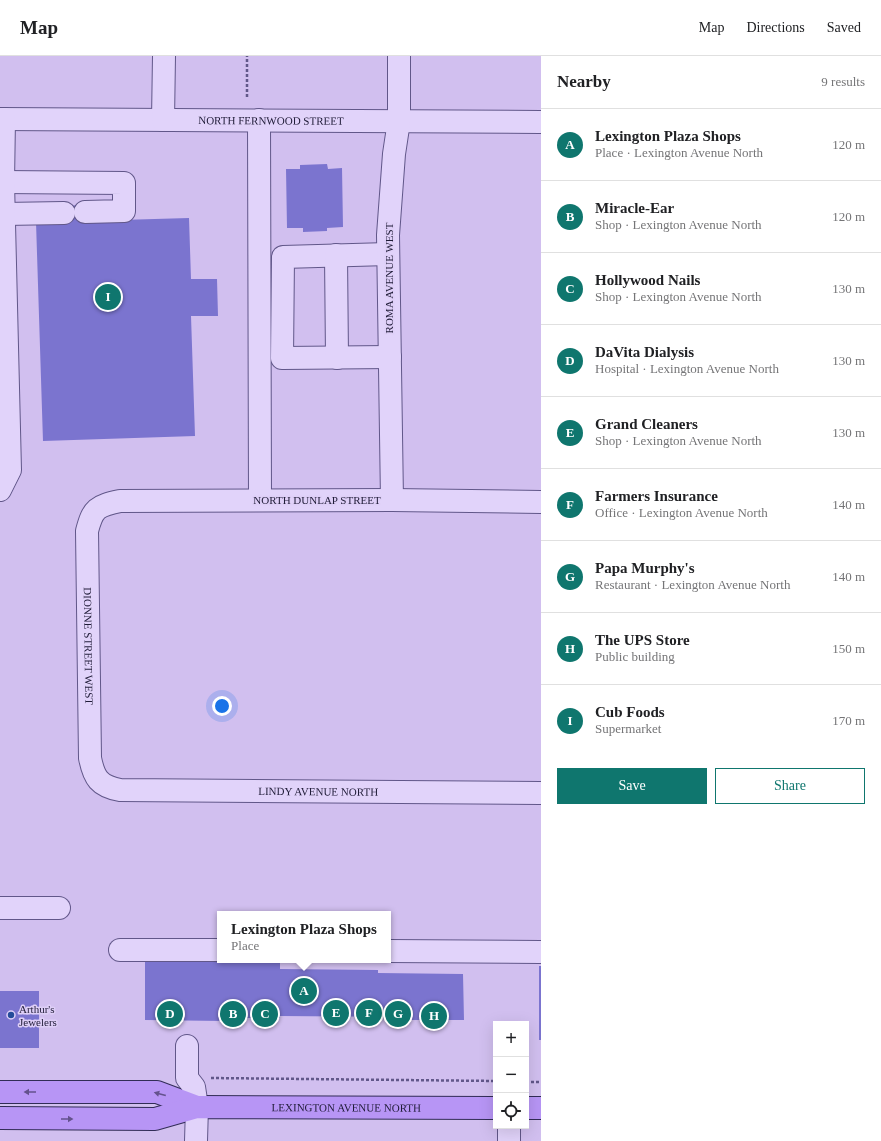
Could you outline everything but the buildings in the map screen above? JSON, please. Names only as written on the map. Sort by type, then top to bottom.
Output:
[{"type":"main road","name":"LEXINGTON AVENUE NORTH","points":[[0,1118],[155,1119],[196,1091]]},
{"type":"main road","name":"LEXINGTON AVENUE NORTH","points":[[0,1092],[196,1091],[493,1108]]},
{"type":"main road","points":[[529,1108],[541,1108]]},
{"type":"street","points":[[163,120],[164,56]]},
{"type":"street","name":"ROMA AVENUE WEST","points":[[392,500],[388,235],[394,154],[400,122],[399,56]]},
{"type":"street","points":[[0,490],[10,470],[2,119]]},
{"type":"street","name":"NORTH FERNWOOD STREET","points":[[2,119],[541,122]]},
{"type":"street","points":[[259,120],[260,500]]},
{"type":"street","points":[[3,182],[124,183],[124,211],[86,212]]},
{"type":"street","points":[[4,214],[64,213]]},
{"type":"street","points":[[388,254],[283,257],[282,358],[390,357]]},
{"type":"street","points":[[336,255],[337,358]]},
{"type":"street","name":"NORTH DUNLAP STREET","points":[[95,510],[105,504],[120,501],[392,500],[541,502]]},
{"type":"street","name":"DIONNE STREET WEST","points":[[95,510],[87,531],[90,758],[93,771],[99,780]]},
{"type":"street","name":"LINDY AVENUE NORTH","points":[[99,780],[108,788],[120,790],[541,793]]},
{"type":"street","points":[[0,908],[59,908]]},
{"type":"street","points":[[120,950],[217,950]]},
{"type":"street","points":[[391,951],[541,952]]},
{"type":"street","points":[[193,1046],[187,1078],[196,1091],[196,1141]]},
{"type":"street","points":[[509,1129],[509,1141]]},
{"type":"path","points":[[247,56],[247,97]]},
{"type":"path","points":[[196,1091],[493,1081]]},
{"type":"path","points":[[529,1082],[541,1082]]},
{"type":"place","name":"Cub Foods","points":[[108,297]]},
{"type":"place","name":"Lexington Plaza Shops","points":[[304,991]]},
{"type":"place","name":"Grand Cleaners","points":[[336,1013]]},
{"type":"place","name":"Farmers Insurance","points":[[369,1013]]},
{"type":"place","name":"DaVita Dialysis","points":[[170,1014]]},
{"type":"place","name":"Miracle-Ear","points":[[233,1014]]},
{"type":"place","name":"Hollywood Nails","points":[[265,1014]]},
{"type":"place","name":"Papa Murphy's","points":[[398,1014]]},
{"type":"place","name":"Arthur's Jewelers","points":[[11,1015]]},
{"type":"place","name":"The UPS Store","points":[[434,1016]]}]
